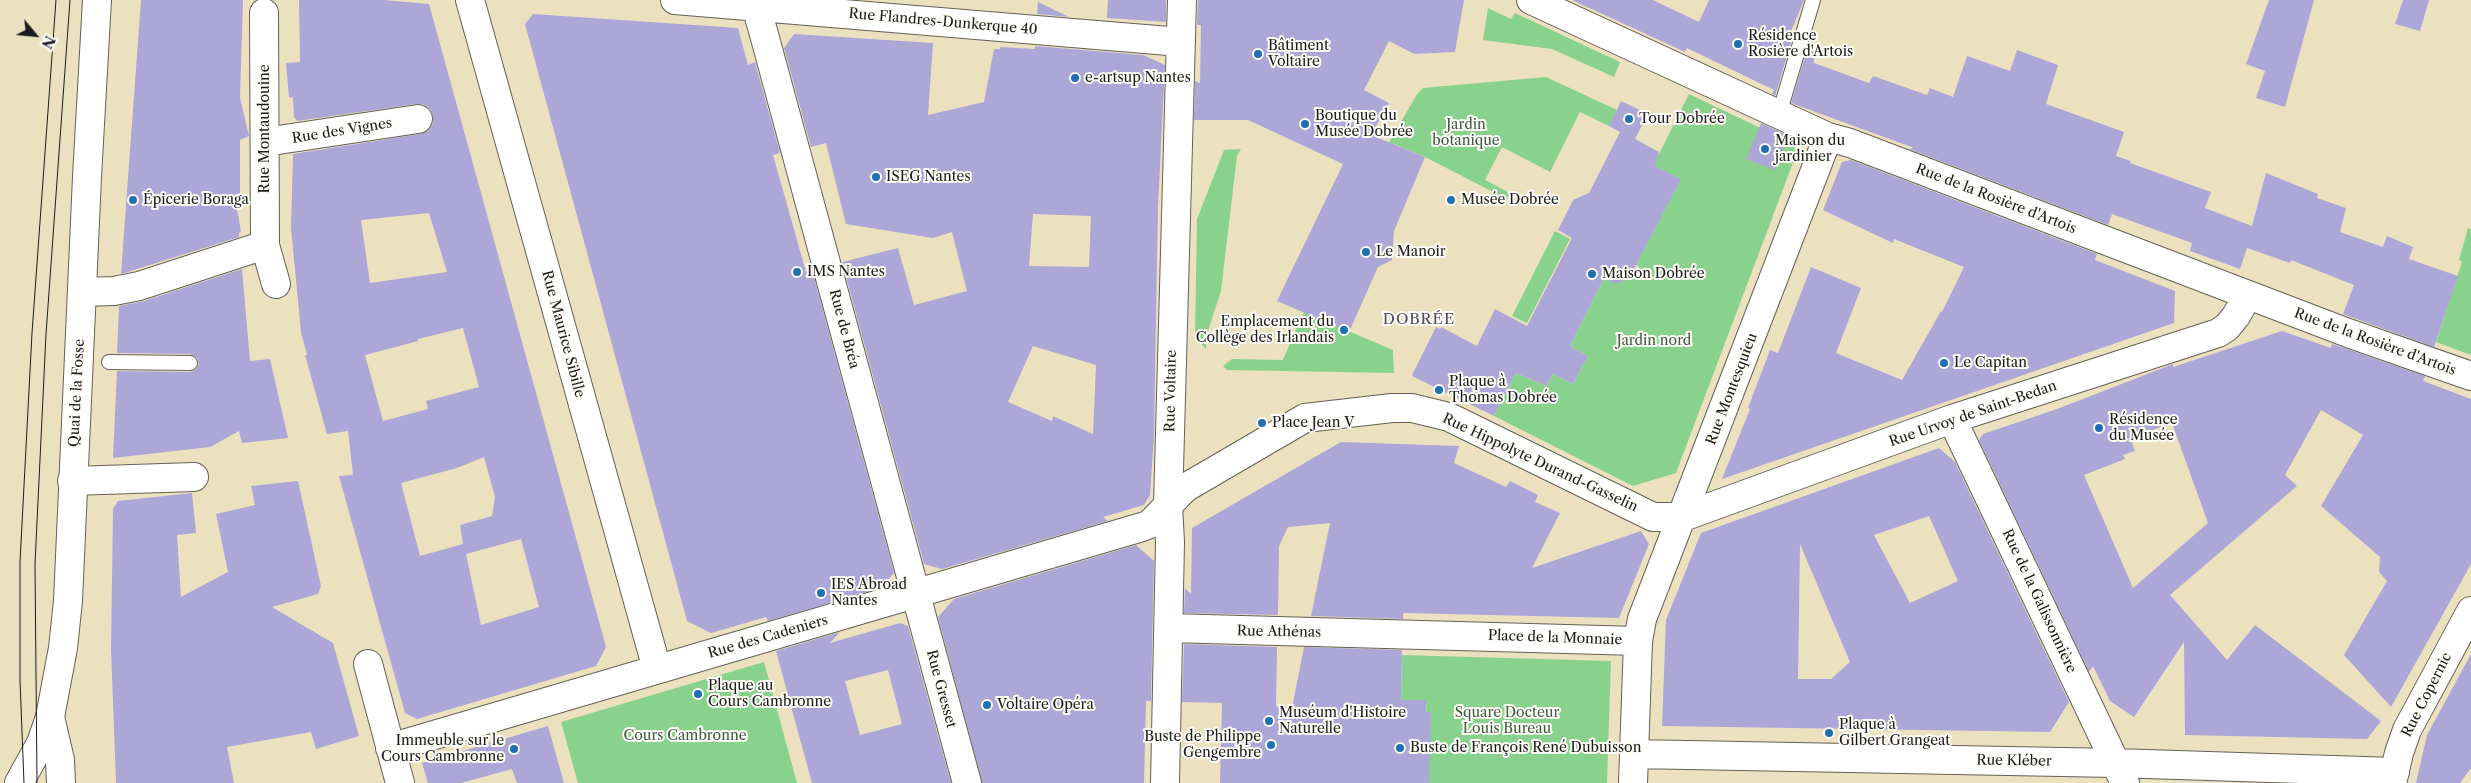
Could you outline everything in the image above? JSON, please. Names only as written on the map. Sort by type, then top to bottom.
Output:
[{"type":"street","name":"Quai de la Fosse","points":[[60,783],[60,760],[50,717],[63,648],[68,601],[72,481],[97,0]]},
{"type":"street","name":"Rue Maurice Sibille","points":[[470,0],[657,669]]},
{"type":"street","name":"Rue Flandres-Dunkerque 40","points":[[675,0],[756,3],[1181,42]]},
{"type":"street","name":"Rue Voltaire","points":[[1165,783],[1170,542],[1168,506],[1182,0]]},
{"type":"street","name":"Rue de la Rosière d'Artois","points":[[1531,0],[1828,138],[1850,143],[2248,294],[2471,376]]},
{"type":"street","name":"Rue de Bréa","points":[[756,3],[916,594]]},
{"type":"street","name":"Rue Montaudouine","points":[[264,12],[265,245],[276,284]]},
{"type":"street","name":"Rue des Vignes","points":[[265,142],[418,119]]},
{"type":"street","name":"Rue Montesquieu","points":[[1638,641],[1642,619],[1828,138]]},
{"type":"street","points":[[83,292],[114,291],[139,286],[265,245]]},
{"type":"street","name":"Rue Urvoy de Saint-Bedan","points":[[1683,517],[1952,419],[2218,333],[2227,327],[2236,316],[2248,294]]},
{"type":"street","name":"Rue Hippolyte Durand-Gasselin","points":[[1168,506],[1185,488],[1202,477],[1305,418],[1392,408],[1412,408],[1449,417],[1653,517],[1683,517]]},
{"type":"street","name":"Rue de la Galissonnière","points":[[1952,419],[2120,773]]},
{"type":"street","points":[[72,481],[194,477]]},
{"type":"street","name":"Rue des Cadeniers","points":[[390,748],[1142,527],[1150,524],[1168,506]]},
{"type":"street","name":"Rue Gresset","points":[[916,594],[967,783]]},
{"type":"street","name":"Rue Copernic","points":[[2390,779],[2407,730],[2471,611]]},
{"type":"street","name":"Rue Athénas","points":[[1169,628],[1389,634]]},
{"type":"street","name":"Place de la Monnaie","points":[[1389,634],[1638,641],[1632,783]]},
{"type":"street","points":[[368,664],[400,783]]},
{"type":"street","points":[[19,783],[36,753],[50,717]]},
{"type":"street","name":"Rue Kléber","points":[[1634,754],[2120,773],[2390,779]]},
{"type":"lane","points":[[1779,114],[1813,0]]},
{"type":"lane","points":[[108,362],[190,362]]},
{"type":"green space","points":[[1488,8],[1511,19],[1515,13],[1620,62],[1614,77],[1552,49],[1483,40]]},
{"type":"green space","name":"Jardin botanique","points":[[1546,77],[1617,110],[1609,126],[1580,112],[1550,172],[1502,147],[1485,180],[1510,193],[1507,199],[1425,157],[1394,144],[1377,170],[1313,316],[1393,350],[1394,373],[1227,370],[1223,366],[1232,359],[1283,360],[1296,329],[1374,169],[1417,94],[1423,88]]},
{"type":"green space","name":"Jardin nord","points":[[1689,94],[1794,144],[1797,152],[1676,473],[1633,486],[1494,416],[1516,373],[1546,386],[1553,374],[1573,384],[1588,356],[1570,346],[1604,278],[1616,283],[1626,280],[1633,268],[1637,270],[1639,266],[1636,265],[1680,179],[1651,164],[1659,154]]},
{"type":"green space","points":[[1241,149],[1237,156],[1221,291],[1206,337],[1206,349],[1195,337],[1197,219],[1224,150]]},
{"type":"green space","points":[[2468,228],[2471,229],[2471,355],[2436,342],[2462,262],[2459,260]]},
{"type":"green space","points":[[1555,231],[1570,239],[1527,323],[1512,316]]},
{"type":"green space","name":"Square Docteur Louis Bureau","points":[[1402,655],[1611,661],[1607,783],[1429,783],[1426,700],[1401,700]]},
{"type":"green space","name":"Cours Cambronne","points":[[764,662],[797,783],[578,783],[561,722]]},
{"type":"building","points":[[141,0],[243,0],[240,98],[249,136],[240,140],[240,207],[237,208],[241,232],[239,237],[121,274]]},
{"type":"building","points":[[299,0],[383,0],[429,4],[606,647],[596,666],[417,719],[405,713],[339,476],[353,475],[348,431],[327,434],[305,355],[307,355],[301,332],[291,228],[293,154],[420,134],[428,131],[433,124],[433,117],[430,109],[423,104],[416,104],[297,121],[294,117],[293,98],[289,97],[286,63],[300,62]],"holes":[[[429,213],[447,272],[370,283],[361,220]],[[463,328],[479,387],[426,401],[428,409],[383,421],[365,355],[418,341],[418,339]],[[484,457],[495,497],[492,516],[460,525],[463,544],[420,556],[401,483],[457,468]],[[521,539],[539,607],[481,625],[466,554]]]},
{"type":"building","points":[[1108,0],[1166,0],[1166,22],[1107,18]]},
{"type":"building","points":[[1198,0],[1464,0],[1455,52],[1414,54],[1389,41],[1364,90],[1389,103],[1371,135],[1425,157],[1394,231],[1392,260],[1378,267],[1349,332],[1277,301],[1343,164],[1248,120],[1194,120],[1195,81],[1200,83],[1201,25],[1197,25]]},
{"type":"building","name":"Résidence Rosière d'Artois","points":[[1572,0],[1653,0],[1699,22],[1709,0],[1804,0],[1790,34],[1793,36],[1775,96],[1772,94],[1774,90],[1687,48],[1685,52]]},
{"type":"building","points":[[2269,0],[2314,0],[2285,107],[2256,98],[2265,71],[2246,64]]},
{"type":"building","points":[[2403,0],[2429,0],[2420,31],[2395,24]]},
{"type":"building","points":[[1038,2],[1069,17],[1037,14]]},
{"type":"building","points":[[533,14],[738,28],[748,65],[755,62],[780,153],[773,155],[806,272],[812,270],[894,573],[881,588],[768,621],[766,617],[711,633],[687,621],[525,24]]},
{"type":"building","points":[[794,34],[933,43],[928,115],[984,102],[994,49],[1000,49],[1000,47],[1035,49],[1035,46],[1143,55],[1165,65],[1158,206],[1154,436],[1150,495],[1144,505],[1103,517],[1108,521],[942,569],[924,564],[842,262],[898,248],[914,305],[967,291],[952,232],[933,238],[846,224],[826,143],[811,147],[784,48]],"holes":[[[1033,214],[1091,216],[1089,267],[1029,266]],[[1033,346],[1096,365],[1093,434],[1053,416],[1052,421],[1008,402]]]},
{"type":"building","points":[[1809,43],[1813,45],[1814,63],[1869,83],[1873,76],[1927,95],[1930,88],[1953,97],[1967,56],[2010,71],[2017,50],[2058,65],[2046,104],[2124,132],[2116,156],[2131,161],[2130,163],[2211,192],[2205,208],[2252,226],[2266,173],[2318,194],[2317,198],[2346,208],[2340,232],[2383,247],[2387,236],[2413,247],[2409,259],[2458,276],[2434,347],[2343,314],[2354,285],[2291,260],[2290,263],[2247,248],[2240,269],[2190,251],[2192,243],[2112,214],[2108,225],[1909,149],[1914,148],[1791,103]]},
{"type":"building","name":"Maison Dobrée","points":[[1621,101],[1648,114],[1635,139],[1659,152],[1655,166],[1681,179],[1634,269],[1626,280],[1616,284],[1604,278],[1570,346],[1588,356],[1573,384],[1553,374],[1546,386],[1516,373],[1494,416],[1414,377],[1412,375],[1436,327],[1440,329],[1441,327],[1477,346],[1495,309],[1527,326],[1572,238],[1558,230],[1573,200],[1589,193],[1620,132],[1609,126]]},
{"type":"building","name":"Maison du jardinier","points":[[1761,123],[1789,136],[1775,170],[1746,159]]},
{"type":"building","points":[[1851,160],[2097,254],[2095,260],[2175,291],[2174,323],[1722,479],[1750,409],[1748,408],[1770,350],[1778,353],[1811,267],[1861,288],[1836,353],[1902,380],[1942,312],[1964,267],[1894,239],[1893,243],[1823,210],[1842,162]]},
{"type":"building","points":[[242,269],[250,361],[270,359],[288,438],[242,443],[239,431],[210,447],[113,458],[117,371],[190,372],[195,370],[199,364],[197,358],[190,354],[117,353],[119,306],[144,301]]},
{"type":"building","points":[[2282,331],[2331,348],[2332,344],[2425,376],[2423,381],[2471,399],[2471,564],[2391,707],[2344,655],[2387,581],[2379,572],[2380,557],[2321,506],[2363,435],[2321,410],[2285,475],[2297,486],[2170,595],[2227,660],[2255,625],[2381,721],[2367,739],[2185,735],[2184,642],[2134,717],[2110,701],[2093,666],[2089,672],[1979,440],[1983,434],[2057,409],[2173,364],[2173,367]],"holes":[[[2172,423],[2208,523],[2133,588],[2084,475],[2125,459],[2123,455],[2135,451],[2130,438]]]},
{"type":"building","points":[[1341,442],[1459,446],[1454,463],[1506,487],[1510,481],[1538,495],[1535,502],[1560,513],[1532,568],[1641,531],[1649,544],[1619,618],[1403,613],[1403,619],[1311,616],[1330,523],[1288,527],[1279,546],[1278,615],[1184,613],[1185,588],[1191,594],[1192,528]]},
{"type":"building","points":[[1939,448],[1955,462],[2069,702],[2050,732],[1662,726],[1666,620],[1701,533]],"holes":[[[1929,516],[1958,581],[1910,603],[1874,535]],[[1800,544],[1850,662],[1831,679],[1798,679]]]},
{"type":"building","points":[[298,481],[321,586],[318,594],[272,607],[333,643],[359,736],[316,749],[311,732],[227,747],[234,783],[116,783],[111,649],[113,509],[118,501],[192,493],[196,533],[177,535],[181,597],[228,572],[216,514],[255,505],[251,486]]},
{"type":"building","points":[[1136,545],[1154,561],[1151,701],[1146,701],[1144,783],[982,783],[938,617],[954,599]]},
{"type":"building","points":[[900,623],[908,626],[951,783],[812,783],[776,651],[840,632],[830,643]],"holes":[[[888,670],[902,724],[860,735],[845,681]]]},
{"type":"building","name":"Muséum d'Histoire Naturelle","points":[[1184,644],[1277,647],[1276,706],[1292,708],[1304,647],[1402,650],[1401,700],[1426,700],[1426,712],[1431,712],[1429,783],[1220,783],[1222,703],[1182,702]]},
{"type":"building","points":[[2471,654],[2471,768],[2460,783],[2416,783],[2427,735]]},
{"type":"building","name":"Immeuble sur le Cours Cambronne","points":[[548,726],[564,783],[517,783],[512,769],[461,783],[428,783],[422,763]]},
{"type":"tram line","points":[[24,783],[20,680],[20,562],[32,333],[56,0]]},
{"type":"tram line","points":[[37,783],[35,564],[46,334],[70,0]]},
{"type":"place","name":"Résidence Rosière d'Artois","points":[[1738,44]]},
{"type":"place","name":"Bâtiment Voltaire","points":[[1258,54]]},
{"type":"place","name":"e-artsup Nantes","points":[[1075,78]]},
{"type":"place","name":"Tour Dobrée","points":[[1629,119]]},
{"type":"place","name":"Boutique du Musée Dobrée","points":[[1305,124]]},
{"type":"place","name":"Maison du jardinier","points":[[1765,149]]},
{"type":"place","name":"ISEG Nantes","points":[[876,177]]},
{"type":"place","name":"Épicerie Boraga","points":[[133,200]]},
{"type":"place","name":"Musée Dobrée","points":[[1451,200]]},
{"type":"place","name":"Le Manoir","points":[[1366,252]]},
{"type":"place","name":"IMS Nantes","points":[[797,272]]},
{"type":"place","name":"Maison Dobrée","points":[[1592,274]]},
{"type":"place","name":"Emplacement du Collège des Irlandais","points":[[1344,330]]},
{"type":"place","name":"Le Capitan","points":[[1944,363]]},
{"type":"place","name":"Plaque à Thomas Dobrée","points":[[1439,390]]},
{"type":"place","name":"Place Jean V","points":[[1262,423]]},
{"type":"place","name":"Résidence du Musée","points":[[2099,428]]},
{"type":"place","name":"IES Abroad Nantes","points":[[821,593]]},
{"type":"place","name":"Plaque au Cours Cambronne","points":[[698,694]]},
{"type":"place","name":"Voltaire Opéra","points":[[987,705]]},
{"type":"place","name":"Muséum d'Histoire Naturelle","points":[[1269,721]]},
{"type":"place","name":"Plaque à Gilbert Grangeat","points":[[1829,733]]},
{"type":"place","name":"Buste de Philippe Gengembre","points":[[1271,745]]},
{"type":"place","name":"Buste de François René Dubuisson","points":[[1400,748]]},
{"type":"place","name":"Immeuble sur le Cours Cambronne","points":[[514,749]]},
{"type":"district","name":"DOBRÉE","points":[[1419,320]]}]
